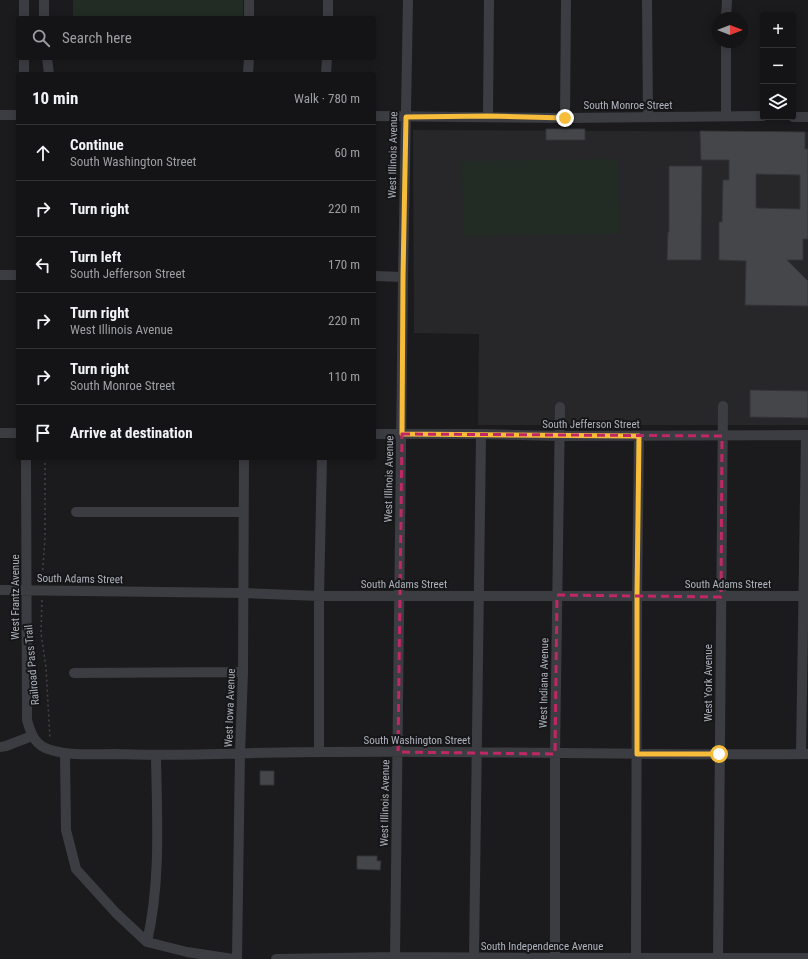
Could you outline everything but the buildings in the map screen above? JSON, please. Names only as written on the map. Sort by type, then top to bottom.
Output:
[{"type":"street","points":[[24,0],[24,16]]},
{"type":"street","points":[[44,0],[44,16]]},
{"type":"street","points":[[249,0],[249,16]]},
{"type":"street","points":[[328,0],[328,16]]},
{"type":"street","name":"West Illinois Avenue","points":[[395,958],[398,752],[398,596],[402,434],[408,0]]},
{"type":"street","points":[[488,116],[489,0]]},
{"type":"street","points":[[565,118],[566,0]]},
{"type":"street","points":[[647,0],[648,117]]},
{"type":"street","points":[[726,12],[727,0]]},
{"type":"street","points":[[726,48],[726,116]]},
{"type":"street","points":[[24,60],[24,72]]},
{"type":"street","points":[[46,60],[49,72]]},
{"type":"street","points":[[248,60],[248,72]]},
{"type":"street","points":[[326,72],[327,60]]},
{"type":"street","points":[[0,115],[16,114]]},
{"type":"street","name":"South Monroe Street","points":[[376,116],[488,116],[565,118],[760,116]]},
{"type":"street","points":[[796,117],[808,117]]},
{"type":"street","points":[[0,275],[16,275]]},
{"type":"street","points":[[376,276],[403,277]]},
{"type":"street","name":"West York Avenue","points":[[718,958],[720,597],[723,406]]},
{"type":"street","name":"West Indiana Avenue","points":[[555,959],[557,596],[560,407]]},
{"type":"street","points":[[0,433],[16,433]]},
{"type":"street","name":"South Jefferson Street","points":[[376,434],[560,436],[807,435]]},
{"type":"street","points":[[474,958],[481,434]]},
{"type":"street","points":[[804,754],[807,435]]},
{"type":"street","points":[[636,958],[639,436]]},
{"type":"street","name":"West Frantz Avenue","points":[[26,460],[27,720],[32,736]]},
{"type":"street","name":"West Iowa Avenue","points":[[237,959],[240,753],[243,672],[244,460]]},
{"type":"street","points":[[319,752],[319,596],[322,460]]},
{"type":"street","points":[[76,512],[243,512]]},
{"type":"street","name":"South Adams Street","points":[[0,590],[243,593],[319,596],[805,596]]},
{"type":"street","points":[[74,673],[243,672]]},
{"type":"street","points":[[0,747],[32,736]]},
{"type":"street","name":"South Washington Street","points":[[32,736],[42,746],[50,750],[65,753],[156,756],[319,752],[804,754]]},
{"type":"street","points":[[65,753],[66,830],[76,869],[116,913],[147,942],[187,952],[234,959]]},
{"type":"street","points":[[147,942],[154,905],[157,872],[156,756]]},
{"type":"street","name":"South Independence Avenue","points":[[276,959],[808,958]]},
{"type":"path","name":"Railroad Pass Trail","points":[[46,460],[45,538],[40,633],[46,668],[50,750]]},
{"type":"highlighted area","points":[[402,434],[722,436],[721,597],[557,595],[555,754],[398,752]]},
{"type":"shaded area","points":[[73,0],[243,0],[243,16],[73,16]]},
{"type":"shaded area","points":[[413,130],[808,132],[808,425],[478,425],[479,334],[414,333]]},
{"type":"shaded area","points":[[618,159],[619,234],[463,236],[462,161]]},
{"type":"route","points":[[565,118],[488,116],[406,117],[402,434],[639,436],[637,754],[719,754]]}]
